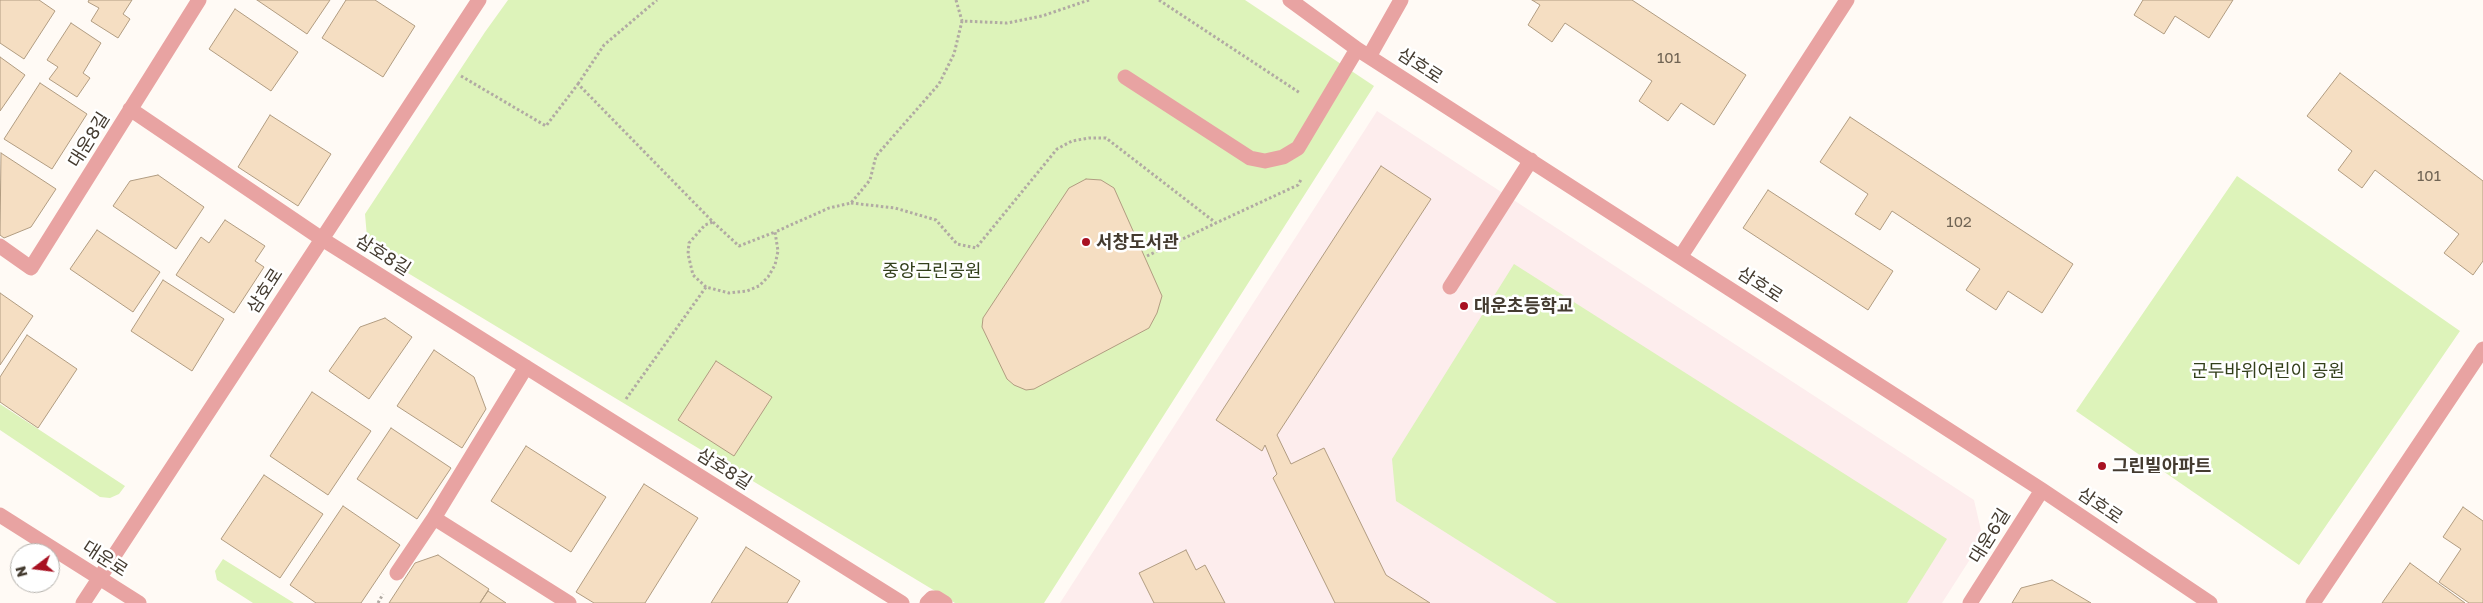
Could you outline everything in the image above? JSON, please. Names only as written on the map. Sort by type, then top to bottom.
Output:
[{"type":"street","name":"대운8길","points":[[0,246],[31,268],[199,0]]},
{"type":"street","name":"삼호로","points":[[83,603],[479,0]]},
{"type":"street","name":"삼호로","points":[[1290,0],[1363,52],[2042,490],[2210,603]]},
{"type":"street","points":[[1125,77],[1250,158],[1264,161],[1282,157],[1298,148],[1320,107],[1401,0]]},
{"type":"street","points":[[1681,256],[1847,0]]},
{"type":"street","name":"삼호8길","points":[[130,109],[322,239],[902,603]]},
{"type":"street","points":[[1450,287],[1531,160]]},
{"type":"street","points":[[2313,603],[2483,349]]},
{"type":"street","points":[[398,573],[434,518],[526,367]]},
{"type":"street","name":"대운6길","points":[[1970,603],[2042,490]]},
{"type":"street","name":"대운로","points":[[0,515],[139,603]]},
{"type":"street","points":[[434,518],[569,603]]},
{"type":"street","points":[[927,603],[932,598],[937,598],[945,603]]},
{"type":"path","points":[[438,63],[546,126],[578,84],[604,45],[657,0]]},
{"type":"path","points":[[851,203],[870,180],[876,156],[939,84],[954,54],[962,21],[956,0]]},
{"type":"path","points":[[962,21],[1008,23],[1042,16],[1089,0]]},
{"type":"path","points":[[1159,0],[1320,107]]},
{"type":"path","points":[[578,84],[713,222],[739,246],[828,208],[851,203],[895,208],[936,220],[957,244],[976,248],[1057,149],[1072,140],[1090,138],[1106,138],[1216,223]]},
{"type":"path","points":[[1147,256],[1298,185],[1303,177]]},
{"type":"path","points":[[713,222],[705,225],[689,243],[688,254],[693,276],[706,287],[729,293],[747,291],[758,286],[768,277],[775,265],[778,251],[775,232]]},
{"type":"path","points":[[611,420],[706,287]]},
{"type":"shaded area","name":"대운초등학교","points":[[1377,111],[1974,500],[1983,539],[1942,603],[1060,603]]},
{"type":"green space","name":"중앙근린공원","points":[[508,0],[1245,0],[1374,86],[1044,603],[955,603],[368,249],[365,214]]},
{"type":"green space","name":"군두바위어린이 공원","points":[[2237,176],[2460,331],[2299,565],[2076,411]]},
{"type":"green space","points":[[1514,264],[1947,539],[1907,603],[1557,603],[1396,501],[1392,459]]},
{"type":"green space","points":[[0,404],[125,486],[119,494],[110,498],[100,497],[0,430]]},
{"type":"green space","points":[[223,559],[294,603],[253,603],[217,580],[215,571]]},
{"type":"building","points":[[0,0],[39,0],[55,11],[24,59],[0,43]]},
{"type":"building","points":[[89,0],[132,0],[123,14],[130,19],[118,38],[91,21],[99,8],[88,2]]},
{"type":"building","points":[[257,0],[330,0],[307,34]]},
{"type":"building","points":[[346,0],[375,0],[415,26],[383,77],[322,38]]},
{"type":"building","points":[[1532,0],[1632,0],[1746,75],[1714,125],[1681,103],[1668,121],[1639,101],[1652,81],[1565,23],[1552,42],[1528,25],[1540,5]]},
{"type":"building","points":[[2143,0],[2233,0],[2209,38],[2175,16],[2164,34],[2134,15]]},
{"type":"building","points":[[235,9],[298,52],[271,91],[209,49]]},
{"type":"building","points":[[71,23],[101,43],[83,73],[90,78],[77,97],[49,79],[58,67],[47,60]]},
{"type":"building","points":[[0,57],[25,75],[0,111]]},
{"type":"building","points":[[2340,73],[2483,181],[2483,261],[2473,275],[2444,253],[2459,234],[2375,170],[2362,188],[2338,170],[2352,151],[2307,116]]},
{"type":"building","points":[[40,83],[87,114],[52,169],[4,139]]},
{"type":"building","points":[[270,115],[331,154],[298,206],[238,167]]},
{"type":"building","points":[[1850,117],[2073,264],[2042,313],[2008,291],[1996,310],[1966,290],[1980,269],[1892,211],[1880,230],[1855,214],[1868,194],[1820,162]]},
{"type":"building","points":[[1,153],[56,189],[31,227],[4,238],[0,235]]},
{"type":"building","points":[[1381,166],[1431,199],[1277,435],[1291,464],[1324,448],[1386,575],[1430,603],[1335,603],[1273,478],[1277,474],[1265,445],[1262,451],[1216,420]]},
{"type":"building","points":[[158,175],[204,207],[176,249],[113,206],[130,181]]},
{"type":"building","name":"서창도서관","points":[[1086,179],[1101,180],[1114,188],[1162,296],[1157,313],[1149,328],[1034,389],[1026,390],[1014,385],[1007,379],[982,327],[983,318],[1069,188]]},
{"type":"building","points":[[1768,190],[1893,271],[1868,310],[1743,228]]},
{"type":"building","points":[[225,220],[265,246],[255,261],[264,267],[234,313],[176,275],[201,237],[209,243]]},
{"type":"building","points":[[97,230],[160,272],[133,312],[70,269]]},
{"type":"building","points":[[163,280],[224,319],[192,371],[131,331]]},
{"type":"building","points":[[0,293],[33,316],[0,365]]},
{"type":"building","points":[[385,318],[412,337],[369,399],[329,371],[360,327]]},
{"type":"building","points":[[27,335],[77,369],[38,428],[0,402],[0,377]]},
{"type":"building","points":[[434,350],[474,377],[486,409],[462,448],[397,406]]},
{"type":"building","points":[[716,361],[772,397],[734,456],[678,420]]},
{"type":"building","points":[[312,392],[371,431],[328,495],[270,456]]},
{"type":"building","points":[[391,428],[451,468],[417,519],[357,479]]},
{"type":"building","points":[[526,446],[606,497],[571,552],[491,501]]},
{"type":"building","points":[[264,475],[323,514],[280,578],[221,539]]},
{"type":"building","points":[[644,484],[698,518],[645,603],[594,603],[576,592]]},
{"type":"building","points":[[343,506],[400,545],[361,603],[316,603],[290,585]]},
{"type":"building","points":[[2463,507],[2483,521],[2483,603],[2469,603],[2439,582],[2461,549],[2443,537]]},
{"type":"building","points":[[746,547],[800,581],[787,603],[711,603]]},
{"type":"building","points":[[1186,550],[1196,570],[1205,565],[1225,603],[1154,603],[1139,573]]},
{"type":"building","points":[[438,555],[489,589],[480,603],[389,603],[415,563]]},
{"type":"building","points":[[2410,563],[2465,603],[2382,603]]},
{"type":"building","points":[[2052,580],[2091,603],[2012,603],[2021,588]]},
{"type":"building","points":[[488,591],[506,603],[480,603]]},
{"type":"place","name":"서창도서관","points":[[1086,242]]},
{"type":"place","name":"대운초등학교","points":[[1464,306]]},
{"type":"place","name":"그린빌아파트","points":[[2102,466]]}]
